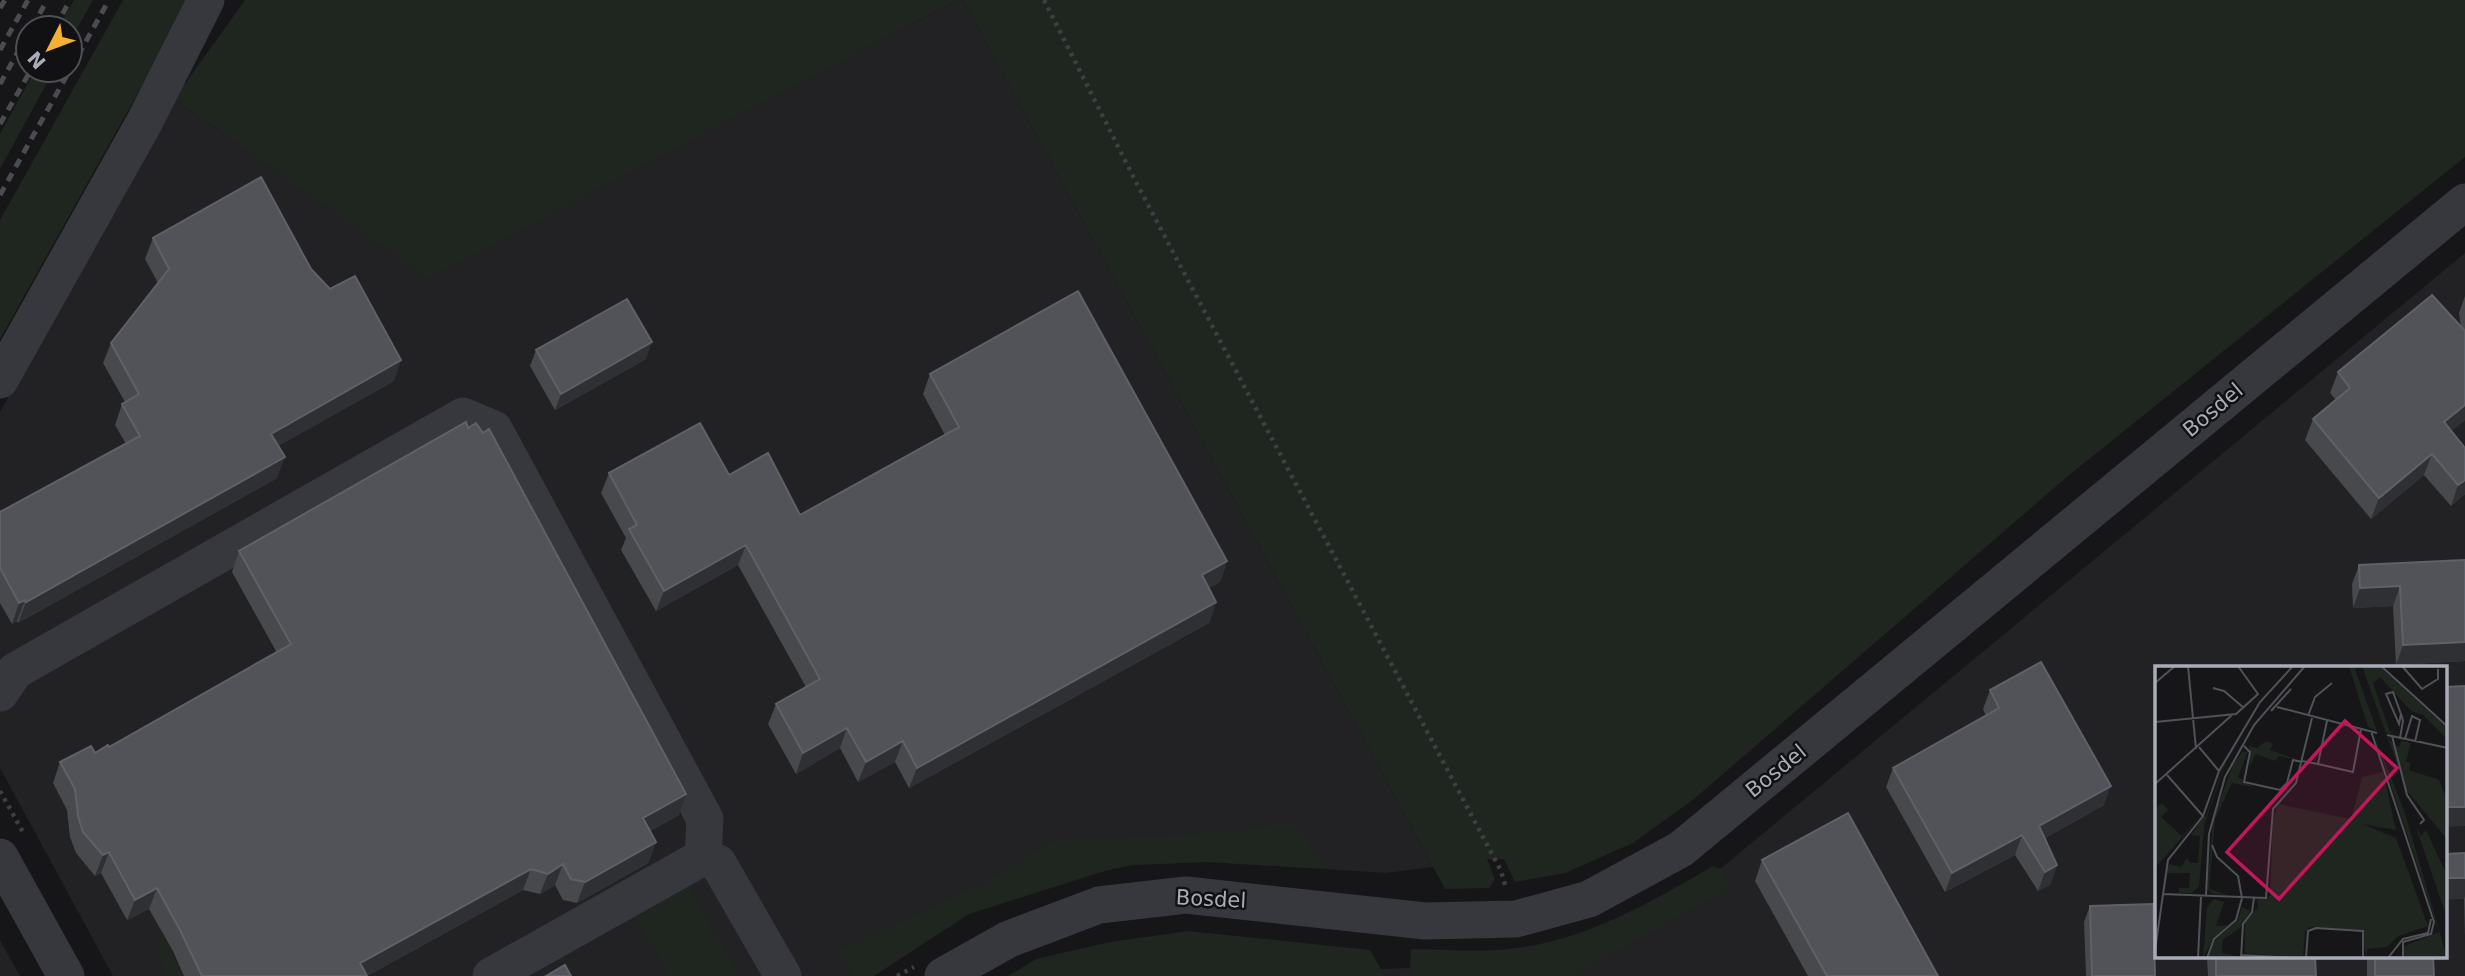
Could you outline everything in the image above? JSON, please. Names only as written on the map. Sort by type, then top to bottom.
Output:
[{"type":"street","points":[[0,380],[145,121],[206,0]]},
{"type":"street","name":"Bosdel","points":[[929,971],[1099,905],[1174,896],[1186,895],[1425,921],[1516,919],[1589,899],[1681,849],[2465,202]]},
{"type":"street","points":[[0,692],[15,671],[463,416],[494,429],[705,819],[703,857]]},
{"type":"street","points":[[0,857],[66,976]]},
{"type":"street","points":[[491,976],[703,857]]},
{"type":"street","points":[[703,857],[718,863],[783,976]]},
{"type":"path","points":[[1044,0],[1137,184],[1501,871],[1508,893],[1501,895]]},
{"type":"path","points":[[897,976],[929,971]]},
{"type":"shaded area","points":[[74,0],[93,0],[84,16],[66,14]]},
{"type":"shaded area","points":[[123,0],[190,0],[0,339],[0,220],[76,84],[84,84],[84,70]]},
{"type":"shaded area","points":[[245,0],[958,0],[428,279],[174,99]]},
{"type":"shaded area","points":[[958,0],[963,0],[1433,867],[1386,873],[1207,862],[1132,865],[1050,883],[969,914],[863,976],[113,976],[0,768],[0,412],[174,99],[428,278]]},
{"type":"shaded area","points":[[963,0],[2465,0],[2465,157],[2068,476],[1694,799],[1633,843],[1565,873],[1515,882],[1504,859],[1487,859],[1495,879],[1489,888],[1445,889]]},
{"type":"shaded area","points":[[27,84],[46,84],[0,169],[0,134]]},
{"type":"shaded area","points":[[2465,253],[2465,976],[1385,976],[1381,969],[1539,963],[1714,874]]},
{"type":"shaded area","points":[[1293,823],[1329,869],[1207,862],[1132,865],[1108,870],[969,914],[874,976],[855,976],[838,951],[979,885],[1053,841],[1226,832]]},
{"type":"shaded area","points":[[1713,866],[1720,869],[1730,888],[1572,976],[1414,976],[1410,969],[1411,949],[1496,950],[1526,947],[1582,932],[1636,909]]},
{"type":"shaded area","points":[[687,884],[739,976],[669,976],[634,916]]},
{"type":"shaded area","points":[[1189,931],[1370,950],[1385,976],[1008,976],[1036,959],[1110,942]]},
{"type":"shaded area","points":[[164,935],[183,976],[165,976],[159,954],[160,939]]},
{"type":"shaded area","points":[[0,940],[20,976],[0,976]]},
{"type":"building","points":[[261,177],[311,269],[330,289],[355,276],[401,360],[271,434],[285,457],[26,602],[25,600],[19,603],[0,568],[0,512],[140,436],[122,404],[139,394],[111,343],[169,269],[153,238]]},
{"type":"building","points":[[1078,291],[1227,561],[1202,575],[1216,602],[917,768],[903,741],[866,762],[847,728],[803,753],[776,704],[820,679],[746,545],[664,591],[629,529],[637,525],[609,473],[700,423],[729,475],[768,453],[800,515],[959,427],[930,374]]},
{"type":"building","points":[[2432,295],[2465,331],[2465,405],[2444,422],[2465,448],[2465,480],[2458,485],[2432,454],[2379,498],[2313,419],[2350,388],[2338,372]]},
{"type":"building","points":[[627,299],[652,342],[561,394],[536,350]]},
{"type":"building","points":[[466,422],[468,428],[476,423],[483,433],[489,429],[686,794],[643,818],[656,842],[585,882],[571,879],[563,864],[548,874],[531,869],[360,963],[367,976],[202,976],[157,888],[135,900],[109,852],[103,855],[83,832],[75,789],[60,762],[91,746],[95,753],[108,745],[109,747],[291,644],[239,551]]},
{"type":"building","points":[[2465,560],[2465,642],[2403,645],[2400,586],[2360,588],[2359,565]]},
{"type":"building","points":[[2041,662],[2111,786],[2039,826],[2057,865],[2045,872],[2022,835],[1952,873],[1893,768],[1999,708],[1990,690]]},
{"type":"building","points":[[2465,686],[2465,807],[2448,807],[2448,687]]},
{"type":"building","points":[[1848,813],[1938,976],[1827,976],[1762,860]]},
{"type":"building","points":[[2465,853],[2465,878],[2448,878],[2448,854]]},
{"type":"building","points":[[2153,904],[2155,976],[2092,976],[2090,906]]},
{"type":"building","points":[[2216,958],[2315,958],[2316,976],[2216,976]]},
{"type":"building","points":[[2375,958],[2433,958],[2434,976],[2375,976]]},
{"type":"building","points":[[565,965],[571,976],[546,976]]},
{"type":"railway","points":[[0,8],[5,0]]},
{"type":"railway","points":[[0,50],[28,0]]},
{"type":"railway","points":[[40,14],[47,0]]},
{"type":"railway","points":[[62,14],[70,0]]},
{"type":"railway","points":[[0,195],[109,0]]},
{"type":"railway","points":[[0,84],[14,59]]},
{"type":"railway","points":[[0,124],[23,84]]}]
